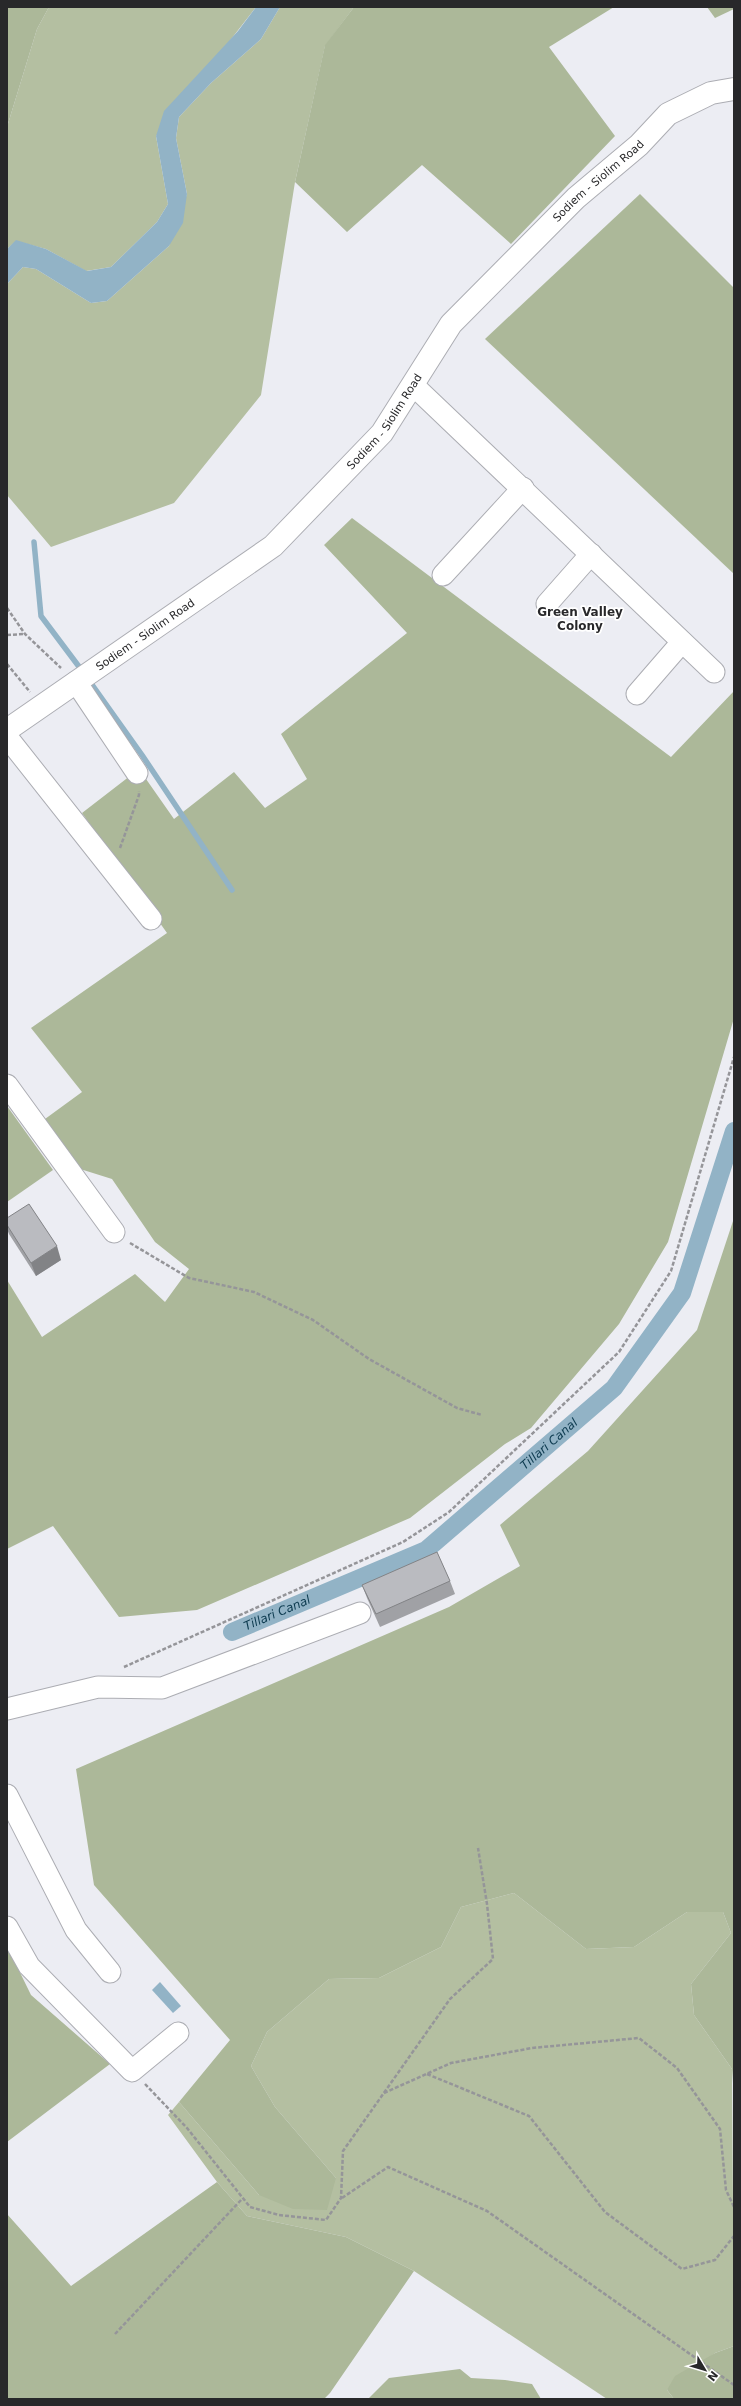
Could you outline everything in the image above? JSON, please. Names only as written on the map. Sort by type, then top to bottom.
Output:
[{"type":"main road","name":"Sodiem - Siolim Road","points":[[7,730],[273,546],[382,433],[451,324],[576,198],[639,145],[668,114],[711,93],[734,89]]},
{"type":"street","points":[[413,385],[523,488],[714,672]]},
{"type":"street","points":[[443,575],[523,488]]},
{"type":"street","points":[[547,604],[591,554]]},
{"type":"street","points":[[637,694],[682,642]]},
{"type":"street","points":[[76,682],[137,773]]},
{"type":"street","points":[[7,737],[151,919]]},
{"type":"street","points":[[7,1085],[114,1232]]},
{"type":"street","points":[[7,1709],[98,1687],[162,1688],[360,1613]]},
{"type":"street","points":[[9,1797],[76,1930],[110,1972]]},
{"type":"street","points":[[7,1926],[29,1966],[132,2071],[178,2033]]},
{"type":"path","points":[[7,608],[25,634],[76,682]]},
{"type":"path","points":[[7,635],[25,634]]},
{"type":"path","points":[[7,664],[42,706]]},
{"type":"path","points":[[112,870],[139,795],[137,773]]},
{"type":"path","points":[[98,1687],[131,1664],[403,1542],[449,1512],[619,1352],[671,1271],[734,1057]]},
{"type":"path","points":[[114,1232],[145,1254],[189,1278],[254,1292],[313,1320],[370,1359],[457,1408],[482,1415]]},
{"type":"path","points":[[341,2198],[343,2150],[450,1999],[493,1959],[487,1904],[478,1848]]},
{"type":"path","points":[[383,2094],[451,2062],[532,2048],[639,2038],[677,2068],[720,2129],[726,2190],[734,2207]]},
{"type":"path","points":[[132,2071],[187,2128],[242,2199],[250,2207],[279,2215],[326,2220],[341,2198],[388,2167],[487,2212],[734,2385]]},
{"type":"path","points":[[427,2073],[529,2116],[605,2212],[682,2268],[715,2260],[734,2236]]},
{"type":"path","points":[[115,2334],[242,2199]]},
{"type":"green space","points":[[7,7],[49,7],[37,29],[7,127]]},
{"type":"green space","points":[[49,7],[256,7],[156,136],[168,204],[157,222],[111,267],[86,271],[46,249],[16,241],[7,249],[7,127],[37,29]]},
{"type":"green space","points":[[280,7],[354,7],[325,46],[295,182],[261,395],[174,503],[51,547],[7,495],[7,284],[23,267],[36,269],[91,303],[107,301],[169,246],[187,194],[176,138],[179,117],[211,83],[261,39]]},
{"type":"green space","points":[[354,7],[614,7],[549,47],[615,136],[511,244],[422,165],[347,232],[295,182],[325,45]]},
{"type":"green space","points":[[707,7],[734,7],[734,9],[715,18]]},
{"type":"green space","points":[[640,194],[734,288],[734,574],[485,339]]},
{"type":"green space","points":[[352,518],[671,757],[734,691],[734,1018],[668,1242],[619,1324],[531,1428],[505,1444],[410,1518],[197,1610],[119,1617],[53,1526],[7,1549],[7,1280],[42,1337],[135,1274],[165,1302],[189,1269],[155,1242],[112,1179],[77,1168],[45,1119],[82,1092],[31,1028],[167,933],[82,813],[139,769],[174,819],[234,772],[265,808],[307,779],[281,734],[407,633],[324,545]]},
{"type":"green space","points":[[7,1106],[53,1170],[7,1202]]},
{"type":"green space","points":[[734,1218],[734,2097],[732,2069],[694,2015],[691,1984],[731,1933],[723,1912],[687,1912],[634,1947],[586,1949],[514,1893],[461,1907],[441,1947],[379,1978],[329,1979],[267,2032],[251,2066],[275,2107],[336,2178],[327,2210],[293,2209],[259,2195],[179,2102],[230,2040],[94,1885],[76,1769],[449,1607],[520,1566],[500,1525],[588,1451],[697,1330]]},
{"type":"green space","points":[[514,1893],[586,1949],[634,1947],[687,1912],[723,1912],[731,1933],[691,1984],[694,2015],[732,2069],[734,2346],[715,2353],[667,2390],[674,2399],[607,2399],[414,2271],[346,2237],[247,2216],[217,2182],[168,2115],[179,2102],[259,2195],[336,2178],[275,2107],[251,2066],[267,2032],[329,1979],[379,1978],[441,1947],[461,1907]]},
{"type":"green space","points":[[7,1946],[31,1995],[110,2064],[7,2142]]},
{"type":"green space","points":[[217,2182],[247,2216],[346,2237],[414,2271],[330,2393],[324,2399],[7,2399],[7,2214],[71,2286]]},
{"type":"green space","points":[[734,2346],[734,2399],[674,2399],[667,2390],[675,2376],[715,2353]]},
{"type":"green space","points":[[460,2369],[471,2378],[505,2380],[532,2384],[541,2399],[368,2399],[389,2378]]},
{"type":"water","points":[[256,7],[280,7],[261,39],[211,83],[179,117],[176,138],[187,194],[183,223],[169,246],[107,301],[91,303],[36,269],[23,267],[7,284],[7,249],[16,240],[46,249],[87,271],[111,267],[157,222],[168,204],[156,136],[164,111],[238,31]]},
{"type":"water","points":[[160,1982],[181,2006],[173,2013],[152,1990]]},
{"type":"building","points":[[29,1204],[57,1246],[31,1263],[7,1225],[7,1218]]},
{"type":"building","points":[[437,1552],[450,1581],[376,1614],[362,1585]]},
{"type":"waterway","points":[[34,542],[41,616],[83,672]]},
{"type":"waterway","points":[[88,679],[142,755],[232,890]]},
{"type":"waterway","name":"Tillari Canal","points":[[232,1632],[426,1550],[614,1388],[682,1293],[734,1131]]},
{"type":"district","name":"Green Valley Colony","points":[[580,619]]}]
